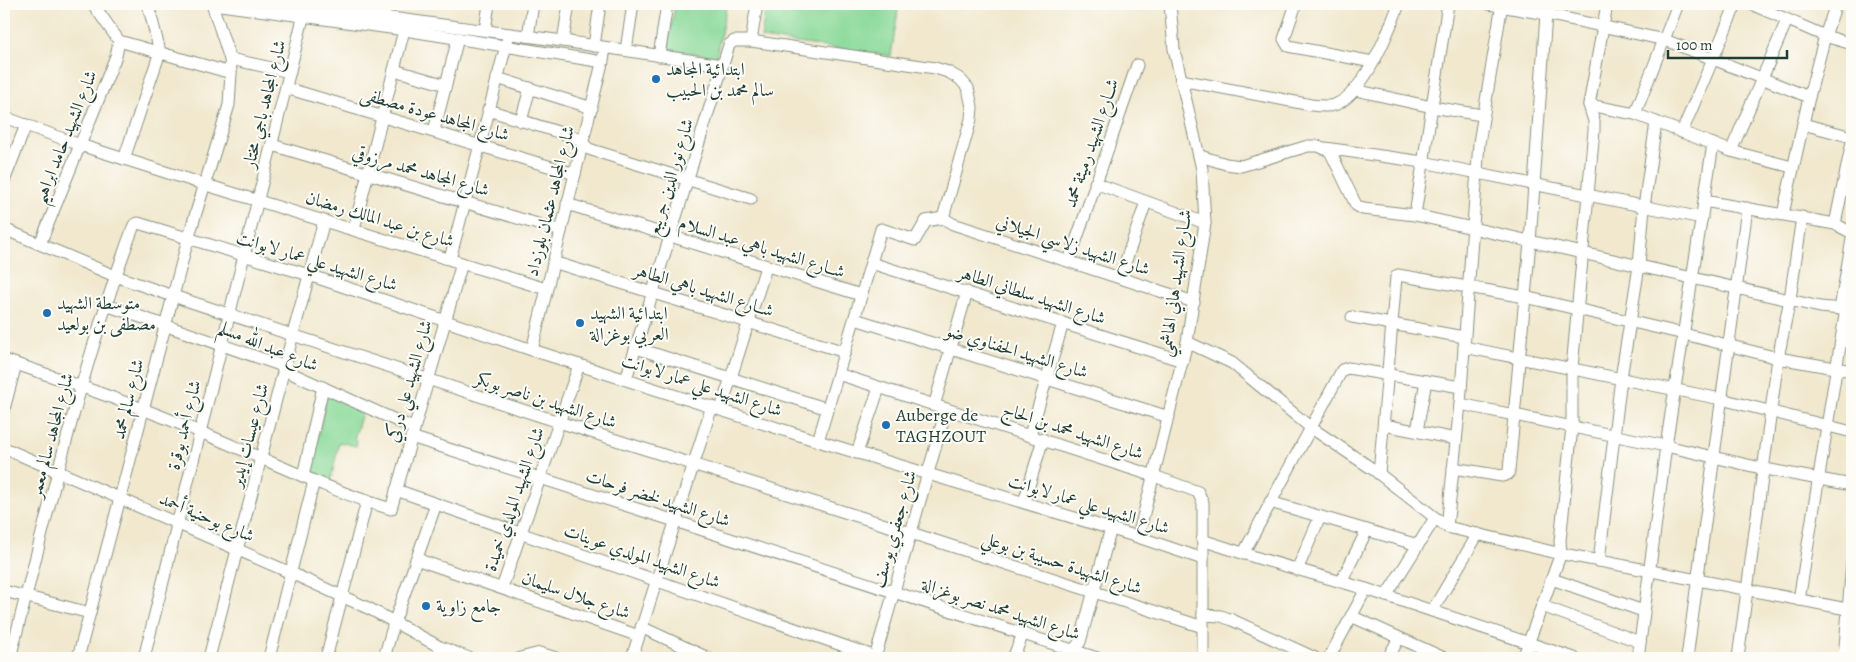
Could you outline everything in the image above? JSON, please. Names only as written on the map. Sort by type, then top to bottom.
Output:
[{"type":"street","points":[[124,159],[160,52],[148,4]]},
{"type":"street","points":[[212,4],[385,16],[405,25],[485,30],[722,65]]},
{"type":"street","name":"شارع سالم محمد","points":[[78,658],[203,184],[229,105],[230,59],[212,4]]},
{"type":"street","points":[[287,4],[305,11]]},
{"type":"street","points":[[385,16],[387,4]]},
{"type":"street","points":[[485,30],[488,4]]},
{"type":"street","points":[[528,36],[533,4]]},
{"type":"street","points":[[563,41],[569,4]]},
{"type":"street","name":"شارع المجاهد عثمان بلوزداد","points":[[532,350],[603,62],[600,46],[600,4]]},
{"type":"street","points":[[626,50],[633,4]]},
{"type":"street","points":[[659,56],[667,4]]},
{"type":"street","points":[[757,4],[751,41],[935,68],[948,72],[960,79],[968,88],[971,96],[971,119],[943,218],[926,221],[915,240],[881,229],[818,441]]},
{"type":"street","name":"شــارع الشهيد هاني الهاشمي","points":[[1138,537],[1183,361],[1194,302],[1205,223],[1204,182],[1200,156],[1174,49],[1170,4]]},
{"type":"street","points":[[1296,4],[1284,39],[1288,46],[1373,62]]},
{"type":"street","points":[[1181,80],[1322,106],[1336,104],[1347,98],[1355,90],[1373,62],[1394,19],[1399,4]]},
{"type":"street","points":[[1415,215],[1448,4]]},
{"type":"street","points":[[1489,4],[1502,5],[1665,40],[1809,97]]},
{"type":"street","points":[[1523,658],[1561,553],[1560,541],[1572,427],[1572,368],[1594,126],[1589,105],[1606,4]]},
{"type":"street","points":[[1635,114],[1678,4]]},
{"type":"street","points":[[1682,132],[1712,57],[1736,4]]},
{"type":"street","points":[[1751,4],[1762,6],[1825,36],[1852,44]]},
{"type":"street","points":[[1783,214],[1809,97],[1825,36],[1836,4]]},
{"type":"street","points":[[1447,527],[1460,404],[1476,173],[1482,115],[1502,5]]},
{"type":"street","points":[[97,6],[119,41],[231,73]]},
{"type":"street","name":"شارع المجاهد باجي مختار","points":[[258,200],[305,11]]},
{"type":"street","points":[[351,13],[458,38],[603,62]]},
{"type":"street","points":[[1453,468],[1502,476],[1508,474],[1530,242],[1546,14]]},
{"type":"street","points":[[1731,151],[1788,20]]},
{"type":"street","points":[[354,229],[405,25]]},
{"type":"street","points":[[450,259],[509,34]]},
{"type":"street","points":[[434,132],[458,38]]},
{"type":"street","name":"شارع الشهيد حامد ابراهيم","points":[[40,244],[116,56],[119,41]]},
{"type":"street","name":"شارع نور الدين جريبع","points":[[626,379],[722,65],[731,43],[734,41],[751,41]]},
{"type":"street","points":[[230,59],[290,72]]},
{"type":"street","name":"شــارع الشهيد رميثة محمد","points":[[1069,261],[1137,65]]},
{"type":"street","points":[[394,70],[446,85]]},
{"type":"street","points":[[497,78],[592,108]]},
{"type":"street","name":"شارع المجاهد عودة مصطفى","points":[[286,88],[575,174]]},
{"type":"street","points":[[521,120],[530,88]]},
{"type":"street","points":[[1355,90],[1432,107],[1482,115]]},
{"type":"street","points":[[1589,105],[1635,114],[1731,151],[1792,167]]},
{"type":"street","points":[[488,110],[577,138],[589,149],[751,199]]},
{"type":"street","name":"شارع بن عبد المالك رمضان","points":[[4,117],[80,145],[203,184],[546,288]]},
{"type":"street","points":[[1599,561],[1621,378],[1639,266],[1644,207],[1656,122]]},
{"type":"street","points":[[1803,124],[1852,137]]},
{"type":"street","points":[[4,181],[26,125]]},
{"type":"street","points":[[1835,224],[1852,142]]},
{"type":"street","points":[[1638,658],[1648,570],[1674,388],[1713,144]]},
{"type":"street","name":"شارع المجاهد محمد مرزوقي","points":[[272,145],[561,230]]},
{"type":"street","points":[[1200,156],[1240,166],[1308,146],[1325,148],[1423,162],[1702,218]]},
{"type":"street","points":[[1325,148],[1330,151],[1356,205],[1363,209],[1415,215],[1820,307],[1846,309]]},
{"type":"street","points":[[1095,183],[1205,223]]},
{"type":"street","name":"شارع أحمد بوقرة","points":[[144,658],[176,523],[201,432],[258,200]]},
{"type":"street","points":[[1704,201],[1835,224],[1852,233]]},
{"type":"street","points":[[1120,278],[1146,202]]},
{"type":"street","name":"شــارع الشهيد باهي عبد السلام","points":[[567,204],[766,267],[862,295]]},
{"type":"street","points":[[1687,658],[1747,208]]},
{"type":"street","name":"شارع الشهيد زلاسي الجيلاني","points":[[943,218],[953,224],[1194,302]]},
{"type":"street","points":[[1738,658],[1765,469],[1778,358],[1790,299],[1802,218]]},
{"type":"street","name":"شارع عيسات إيدير","points":[[210,658],[324,221]]},
{"type":"street","name":"شارع الشهيد علي عمار لابوانت","points":[[136,224],[309,275],[532,350],[818,441],[1111,528],[1203,558]]},
{"type":"street","name":"شارع المجاهد سالم معمر","points":[[10,658],[82,386],[115,276],[136,224]]},
{"type":"street","name":"شارع الشهيد بن ناصر بوبكر","points":[[5,233],[40,244],[115,276],[173,296],[693,465],[911,532]]},
{"type":"street","points":[[1799,600],[1817,479],[1846,309],[1852,239]]},
{"type":"street","name":"شــارع الشهيد باهي الطاهر","points":[[553,262],[844,352]]},
{"type":"street","name":"شارع الشهيد علي دركي","points":[[367,501],[391,509],[462,263]]},
{"type":"street","name":"شارع الشهيد سلطاني الطاهر","points":[[871,263],[1183,361]]},
{"type":"street","points":[[632,658],[693,465],[731,377],[766,267]]},
{"type":"street","points":[[1379,474],[1396,277],[1398,275],[1525,297],[1778,358],[1852,371]]},
{"type":"street","points":[[934,406],[967,292]]},
{"type":"street","name":"شارع عبد الله مسلم","points":[[106,305],[280,366],[284,370],[324,387],[412,433]]},
{"type":"street","points":[[1352,316],[1464,342],[1519,358],[1674,388],[1852,432]]},
{"type":"street","name":"شارع الشهيد الحفناوي ضو","points":[[855,318],[1169,417]]},
{"type":"street","points":[[1030,435],[1063,323]]},
{"type":"street","points":[[1187,342],[1232,363],[1310,427],[1379,474],[1447,527],[1599,561],[1851,610]]},
{"type":"street","points":[[636,348],[828,409]]},
{"type":"street","points":[[4,360],[143,409],[201,432],[314,482],[367,501],[326,658]]},
{"type":"street","points":[[4,409],[16,364]]},
{"type":"street","name":"شارع الشهيد المولدي خميدة","points":[[502,588],[579,365]]},
{"type":"street","points":[[1243,554],[1342,370],[1348,368],[1461,387]]},
{"type":"street","name":"شارع الشهيد محمد بن الحاج","points":[[838,374],[946,410],[1030,435],[1198,492],[1203,503],[1203,658]]},
{"type":"street","points":[[1417,431],[1426,382]]},
{"type":"street","points":[[303,476],[324,387]]},
{"type":"street","points":[[857,453],[879,388]]},
{"type":"street","points":[[1460,404],[1714,456],[1765,469],[1852,485]]},
{"type":"street","name":"شارع جعفري يوسف","points":[[875,658],[946,410]]},
{"type":"street","points":[[1384,425],[1456,439]]},
{"type":"street","name":"شارع الشهيد لخضر فرحات","points":[[412,433],[540,479],[894,593]]},
{"type":"street","points":[[1024,502],[1043,440]]},
{"type":"street","name":"شارع بوحنية أحمد","points":[[4,448],[291,573],[341,596],[456,656],[469,658]]},
{"type":"street","points":[[269,658],[314,482]]},
{"type":"street","name":"شارع الشهيد المولدي عوينات","points":[[396,490],[875,658]]},
{"type":"street","points":[[1270,502],[1418,545]]},
{"type":"street","points":[[384,658],[394,623],[436,504]]},
{"type":"street","points":[[1297,570],[1320,516]]},
{"type":"street","points":[[1386,596],[1435,518]]},
{"type":"street","points":[[1071,654],[1080,642],[1111,528]]},
{"type":"street","points":[[1341,582],[1367,530]]},
{"type":"street","name":"شارع الشهيدة حسيبة بن بوعلي","points":[[911,532],[1093,591],[1203,621],[1221,616],[1315,658]]},
{"type":"street","points":[[1432,611],[1478,534]]},
{"type":"street","points":[[1202,540],[1386,596],[1574,658]]},
{"type":"street","name":"شارع جلال سليمان","points":[[416,559],[640,631],[708,658]]},
{"type":"street","points":[[1847,657],[1852,564]]},
{"type":"street","points":[[1552,578],[1643,611]]},
{"type":"street","points":[[1328,658],[1366,590]]},
{"type":"street","points":[[4,591],[90,613]]},
{"type":"street","name":"شارع الشهيد محمد نصر بوغزالة","points":[[894,593],[1023,634],[1071,654],[1096,658]]},
{"type":"street","points":[[1542,606],[1640,642]]},
{"type":"street","points":[[1351,616],[1444,658]]},
{"type":"street","points":[[1013,658],[1023,634]]},
{"type":"street","points":[[1388,658],[1400,638]]},
{"type":"street","points":[[520,658],[540,653],[556,658]]},
{"type":"green space","points":[[675,4],[727,4],[716,57],[668,49]]},
{"type":"green space","points":[[766,4],[899,4],[891,56],[761,38]]},
{"type":"green space","points":[[331,396],[363,410],[354,439],[357,440],[356,446],[339,442],[331,480],[311,472],[326,399]]},
{"type":"place","name":"ابتدائية المجاهد سالم محمد بن الحبيب","points":[[656,79]]},
{"type":"place","name":"متوسطة الشهيد مصطفى بن بولعيد","points":[[47,313]]},
{"type":"place","name":"ابتدائية الشهيد العربي بوغزالة","points":[[580,323]]},
{"type":"place","name":"Auberge de TAGHZOUT","points":[[886,425]]},
{"type":"place","name":"جامع زاوية","points":[[426,606]]}]
